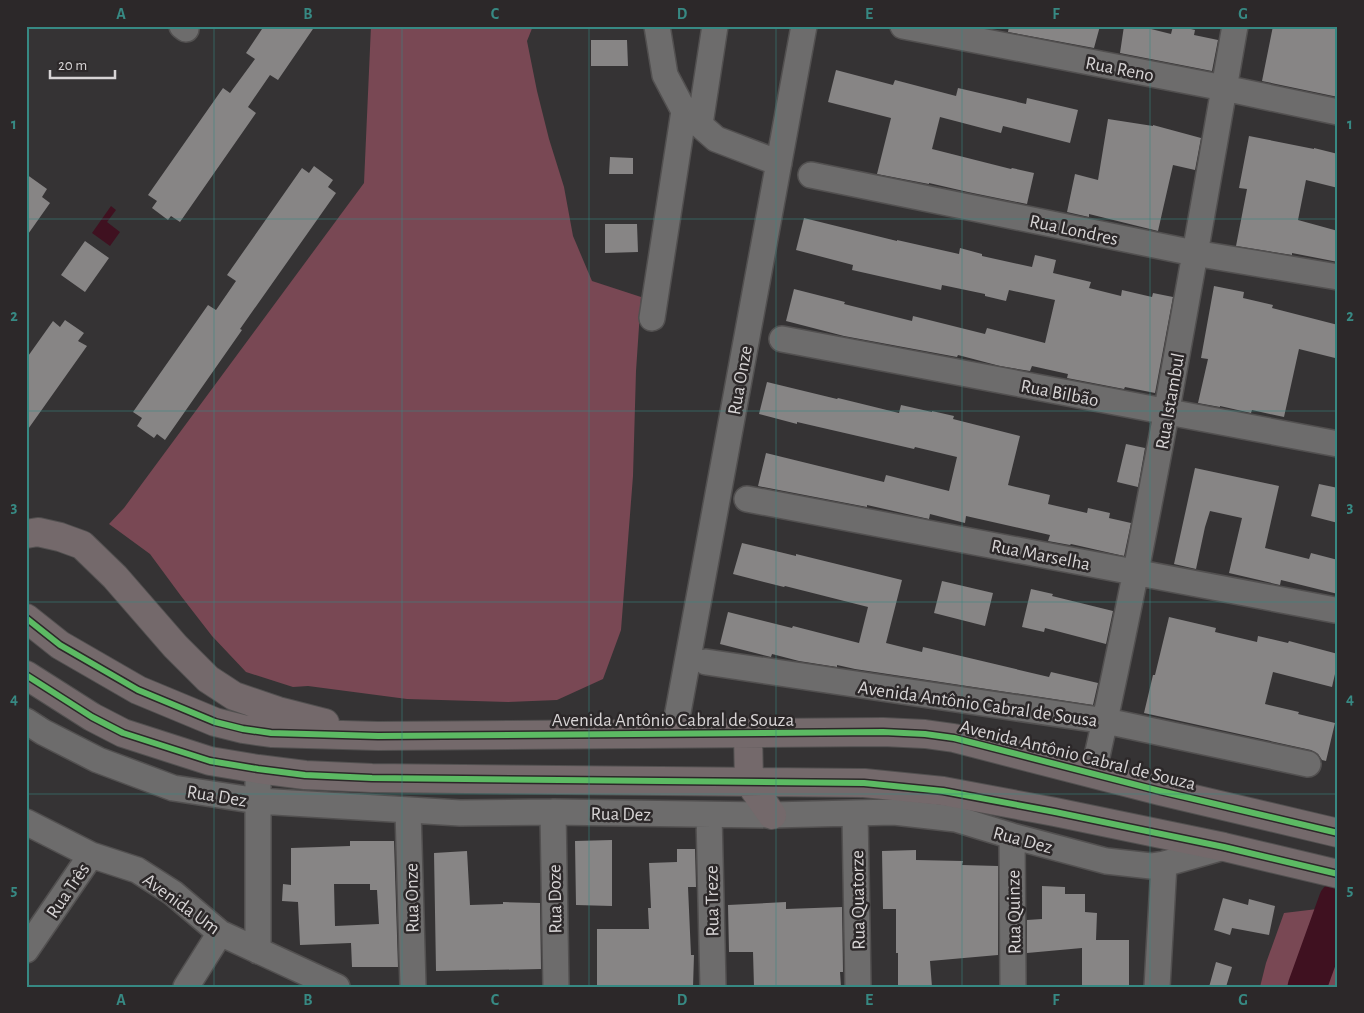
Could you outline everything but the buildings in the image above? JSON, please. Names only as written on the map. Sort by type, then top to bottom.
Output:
[{"type":"highway","points":[[26,534],[38,532],[82,545],[115,577],[174,646],[208,679],[234,696],[278,711],[378,736]]},
{"type":"highway","name":"Avenida Antônio Cabral de Souza","points":[[26,618],[60,644],[138,690],[215,722],[243,729],[272,733],[378,736],[883,732],[925,734],[954,738],[1093,774],[1338,833]]},
{"type":"highway","points":[[26,675],[92,717],[123,733],[210,761],[258,769],[372,778],[864,783],[943,791],[1224,846],[1338,874]]},
{"type":"highway","points":[[748,734],[749,782],[772,815]]},
{"type":"street","points":[[657,26],[665,75],[692,117],[716,139],[779,162]]},
{"type":"street","points":[[652,318],[692,117],[715,26]]},
{"type":"street","name":"Rua Onze","points":[[674,734],[804,26]]},
{"type":"street","name":"Rua Reno","points":[[903,26],[1338,112]]},
{"type":"street","name":"Rua Istambul","points":[[1093,774],[1106,722],[1137,571],[1235,26]]},
{"type":"street","name":"Rua Londres","points":[[812,175],[1194,253],[1338,277]]},
{"type":"street","name":"Rua Bilbão","points":[[782,339],[1338,444]]},
{"type":"street","name":"Rua Marselha","points":[[747,498],[1335,610]]},
{"type":"street","name":"Avenida Antônio Cabral de Sousa","points":[[706,662],[1106,722],[1308,764]]},
{"type":"street","name":"Rua Dez","points":[[26,721],[43,732],[98,760],[173,788],[258,801],[460,813],[552,812],[772,815],[894,812],[956,819],[1106,861],[1151,866],[1164,864],[1224,846]]},
{"type":"street","points":[[258,769],[258,951]]},
{"type":"street","points":[[460,813],[463,779]]},
{"type":"street","name":"Rua Onze","points":[[408,810],[413,987]]},
{"type":"street","name":"Rua Doze","points":[[552,812],[556,987]]},
{"type":"street","name":"Rua Quatorze","points":[[855,814],[858,987]]},
{"type":"street","name":"Rua Treze","points":[[708,815],[713,987]]},
{"type":"street","name":"Avenida Um","points":[[26,822],[91,855],[137,870],[173,893],[220,933],[337,987]]},
{"type":"street","name":"Rua Quinze","points":[[1012,836],[1013,987]]},
{"type":"street","name":"Rua Três","points":[[26,950],[91,855]]},
{"type":"street","points":[[1157,987],[1164,864]]},
{"type":"street","points":[[186,987],[220,933]]},
{"type":"shaded area","points":[[371,26],[533,26],[527,41],[549,139],[564,187],[573,236],[592,281],[641,297],[636,371],[633,476],[621,630],[603,679],[557,700],[508,702],[407,699],[308,686],[293,687],[246,672],[212,636],[150,554],[109,524],[124,508],[364,183]]},
{"type":"shaded area","points":[[111,206],[116,210],[107,222],[120,232],[110,246],[92,233]]},
{"type":"shaded area","points":[[1338,908],[1338,987],[1260,987],[1266,963],[1284,913]]},
{"type":"waterway","points":[[1307,987],[1338,901]]},
{"type":"cycle path","points":[[26,618],[60,645],[138,690],[215,722],[243,729],[271,733],[378,736],[883,732],[925,734],[954,738],[1160,791],[1338,833]]},
{"type":"cycle path","points":[[26,675],[92,717],[123,733],[210,761],[258,769],[305,775],[372,778],[864,783],[943,791],[1055,812],[1224,847],[1338,874]]}]
